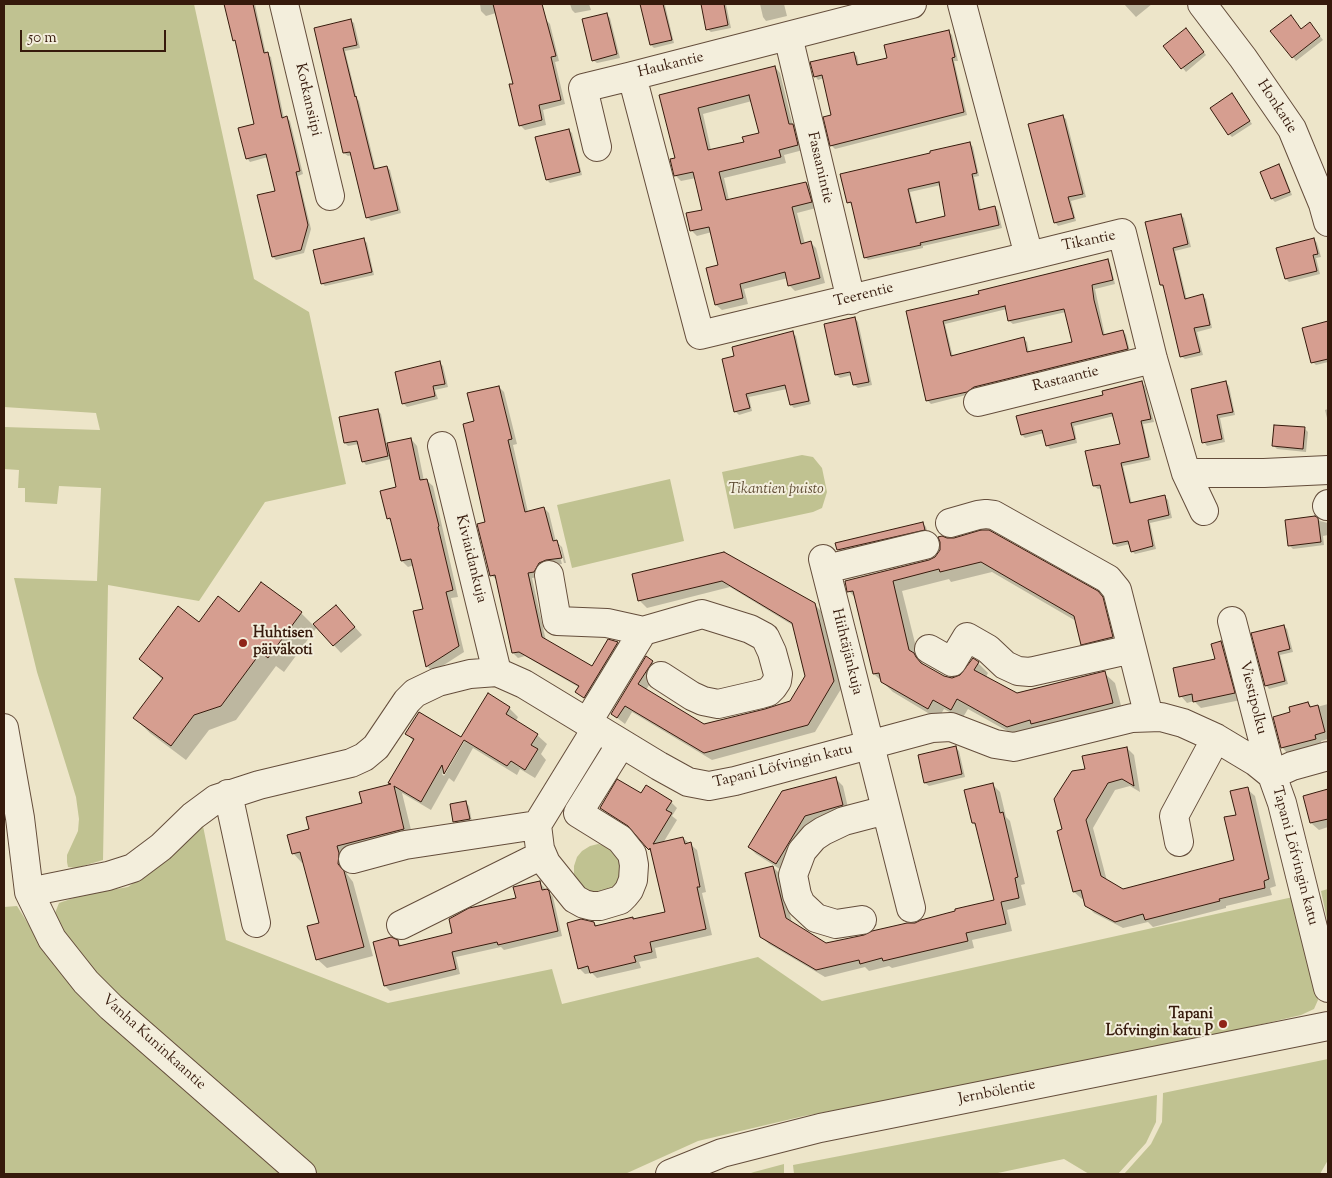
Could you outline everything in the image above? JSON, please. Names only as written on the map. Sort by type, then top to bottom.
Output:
[{"type":"street","name":"Kotkansiipi","points":[[284,4],[330,196]]},
{"type":"street","name":"Haukantie","points":[[700,335],[632,76],[912,4]]},
{"type":"street","points":[[962,4],[1029,256]]},
{"type":"street","name":"Honkatie","points":[[1202,4],[1292,128],[1326,209]]},
{"type":"street","name":"Fasaanintie","points":[[788,36],[851,300]]},
{"type":"street","points":[[597,147],[583,88],[632,76]]},
{"type":"street","name":"Tikantie","points":[[1029,256],[1122,233],[1153,359],[1186,473],[1204,511]]},
{"type":"street","name":"Teerentie","points":[[700,335],[1029,256]]},
{"type":"street","name":"Rastaantie","points":[[978,402],[1153,359]]},
{"type":"street","name":"Kiviaidankuja","points":[[442,446],[497,672]]},
{"type":"street","points":[[1186,473],[1264,473],[1328,470]]},
{"type":"street","points":[[950,523],[978,516],[994,515],[1108,579],[1117,590],[1150,717]]},
{"type":"street","name":"Hiihtäjänkuja","points":[[911,908],[825,564],[924,545]]},
{"type":"street","points":[[549,575],[557,621],[607,623],[643,632],[702,614],[740,625],[765,637],[772,652],[778,674],[777,680],[768,692],[718,704],[703,701],[692,696],[661,676]]},
{"type":"street","name":"Viestipolku","points":[[1232,621],[1272,775]]},
{"type":"street","points":[[621,744],[578,813],[620,839],[629,848],[634,865],[629,890],[620,900],[610,904],[592,906],[575,899],[552,871],[542,855],[537,825],[643,632]]},
{"type":"street","points":[[929,649],[952,662],[967,637],[988,649],[1005,665],[1018,671],[1030,672],[1132,649]]},
{"type":"street","name":"Tapani Löfvingin katu","points":[[29,892],[108,876],[133,868],[161,847],[208,804],[228,794],[351,764],[364,757],[376,747],[407,701],[424,688],[438,682],[470,674],[497,672],[524,684],[621,744],[688,782],[709,786],[735,781],[932,728],[951,727],[995,744],[1014,747],[1132,718],[1162,717],[1178,721],[1216,738],[1256,762],[1272,775],[1282,803],[1328,988]]},
{"type":"street","name":"Vanha Kuninkaantie","points":[[4,728],[20,818],[29,892],[52,939],[86,982],[111,1007],[302,1174]]},
{"type":"street","points":[[1179,842],[1174,816],[1216,738]]},
{"type":"street","points":[[1272,775],[1292,766],[1328,756]]},
{"type":"street","points":[[228,794],[256,923]]},
{"type":"street","points":[[862,920],[836,924],[816,918],[801,904],[797,895],[793,874],[802,852],[814,837],[844,821],[886,810]]},
{"type":"street","points":[[353,859],[405,845],[537,825]]},
{"type":"street","points":[[401,925],[542,855]]},
{"type":"street","name":"Jernbölentie","points":[[670,1174],[722,1153],[820,1128],[1328,1026]]},
{"type":"green space","points":[[4,4],[194,4],[254,279],[309,312],[346,484],[265,502],[199,601],[108,585],[103,860],[76,868],[68,867],[67,855],[78,831],[79,819],[76,797],[37,672],[14,578],[97,581],[101,488],[59,486],[57,504],[25,502],[25,488],[18,488],[19,470],[4,469],[4,427],[100,430],[96,413],[4,407]]},
{"type":"green space","name":"Tikantien puisto","points":[[802,455],[813,457],[822,468],[827,492],[822,508],[813,512],[734,529],[722,472]]},
{"type":"green space","points":[[670,479],[684,541],[572,568],[557,505]]},
{"type":"green space","points":[[202,821],[226,940],[388,1003],[552,969],[562,1004],[758,957],[822,1001],[1293,897],[1318,1000],[1314,1009],[1301,1015],[1131,1055],[804,1116],[698,1141],[625,1174],[315,1174],[123,1005],[72,951],[53,918],[59,903],[82,895],[128,887],[164,861]]},
{"type":"green space","points":[[598,844],[615,850],[625,873],[612,893],[588,893],[576,882],[574,866],[577,857],[590,846]]},
{"type":"green space","points":[[1328,889],[1328,924],[1321,891]]},
{"type":"green space","points":[[17,906],[47,954],[78,990],[187,1093],[287,1174],[4,1174],[4,907]]},
{"type":"green space","points":[[1328,1059],[1328,1160],[1320,1174],[1124,1174],[1151,1144],[1162,1122],[1163,1093]]},
{"type":"green space","points":[[1157,1095],[1156,1122],[1146,1143],[1118,1174],[1089,1174],[1064,1159],[993,1174],[794,1174],[793,1165]]},
{"type":"green space","points":[[784,1164],[784,1174],[748,1174],[754,1172]]},
{"type":"building","points":[[224,4],[253,4],[264,53],[268,52],[282,118],[287,116],[300,171],[296,172],[308,225],[301,250],[272,257],[257,195],[275,191],[266,154],[246,159],[238,128],[254,124],[235,40],[233,41]]},
{"type":"building","points":[[493,4],[542,4],[556,56],[551,57],[561,100],[539,105],[542,120],[519,126],[509,84],[513,84]]},
{"type":"building","points":[[640,4],[663,4],[672,40],[650,45]]},
{"type":"building","points":[[701,4],[724,4],[728,25],[706,30]]},
{"type":"building","points":[[607,13],[617,54],[592,61],[582,19]]},
{"type":"building","points":[[1291,15],[1301,29],[1310,22],[1320,36],[1292,58],[1270,31]]},
{"type":"building","points":[[351,19],[357,45],[343,48],[355,97],[374,169],[387,166],[398,210],[366,218],[350,152],[343,153],[314,28]]},
{"type":"building","points":[[1186,28],[1204,52],[1181,69],[1163,46]]},
{"type":"building","points":[[949,30],[955,57],[952,58],[964,112],[830,146],[823,117],[831,115],[822,75],[814,77],[810,62],[854,52],[857,65],[887,58],[884,45]]},
{"type":"building","points":[[775,66],[789,124],[793,124],[798,145],[779,150],[781,157],[719,172],[726,200],[806,182],[812,202],[792,207],[801,244],[811,241],[820,278],[788,286],[785,272],[740,284],[743,298],[715,305],[706,268],[718,265],[709,227],[690,231],[686,213],[702,210],[693,172],[674,176],[670,159],[675,158],[659,95]],"holes":[[[749,95],[759,133],[742,137],[744,142],[708,150],[698,108]]]},
{"type":"building","points":[[1232,93],[1250,121],[1228,135],[1210,108]]},
{"type":"building","points":[[1063,115],[1083,194],[1068,197],[1074,218],[1054,223],[1028,124]]},
{"type":"building","points":[[569,129],[580,172],[546,180],[535,137]]},
{"type":"building","points":[[970,142],[977,173],[972,174],[979,210],[995,206],[999,225],[864,258],[851,202],[847,203],[840,174],[930,153],[930,151]],"holes":[[[939,182],[945,216],[916,223],[908,189]]]},
{"type":"building","points":[[1279,164],[1290,192],[1271,199],[1260,172]]},
{"type":"building","points":[[1181,214],[1188,244],[1173,248],[1185,299],[1203,294],[1210,325],[1194,328],[1200,352],[1180,357],[1163,285],[1160,285],[1145,222]]},
{"type":"building","points":[[364,238],[372,272],[321,284],[313,250]]},
{"type":"building","points":[[1314,238],[1318,254],[1313,255],[1317,271],[1285,279],[1276,248]]},
{"type":"building","points":[[1108,259],[1113,280],[1092,285],[1094,300],[1103,335],[1123,330],[1128,349],[974,387],[967,392],[926,401],[906,311],[979,294],[978,291]],"holes":[[[1005,306],[1008,321],[1064,309],[1072,342],[1027,352],[1024,337],[951,356],[943,321]]]},
{"type":"building","points":[[855,317],[869,382],[853,385],[850,372],[835,375],[824,324]]},
{"type":"building","points":[[1328,321],[1328,359],[1311,363],[1302,328]]},
{"type":"building","points":[[793,331],[809,401],[790,405],[785,385],[746,394],[750,408],[734,412],[722,359],[734,356],[732,347]]},
{"type":"building","points":[[440,361],[445,384],[433,386],[435,396],[402,404],[395,372]]},
{"type":"building","points":[[1142,381],[1151,419],[1141,421],[1149,457],[1121,463],[1130,503],[1165,495],[1169,515],[1148,520],[1153,546],[1131,552],[1128,541],[1113,544],[1100,485],[1093,486],[1085,451],[1120,444],[1112,413],[1071,423],[1075,439],[1046,446],[1042,430],[1021,435],[1016,416],[1103,395],[1102,391]]},
{"type":"building","points":[[1226,381],[1233,412],[1217,415],[1222,439],[1202,443],[1191,389]]},
{"type":"building","points":[[499,386],[512,439],[508,440],[525,512],[544,507],[553,541],[557,540],[562,558],[539,563],[534,572],[528,573],[542,637],[592,666],[608,639],[618,642],[584,698],[575,692],[579,686],[519,652],[512,653],[495,575],[490,576],[477,524],[485,522],[463,424],[474,421],[467,393]]},
{"type":"building","points":[[378,409],[388,456],[362,462],[357,441],[344,443],[339,417]]},
{"type":"building","points":[[1274,425],[1305,427],[1303,449],[1272,446]]},
{"type":"building","points":[[411,438],[420,480],[427,479],[439,526],[453,590],[446,592],[459,646],[426,667],[413,611],[423,609],[411,559],[401,561],[390,518],[387,519],[380,491],[396,487],[387,443]]},
{"type":"building","points":[[1315,516],[1318,518],[1321,542],[1288,546],[1285,520]]},
{"type":"building","points":[[923,522],[925,530],[837,550],[835,543]]},
{"type":"building","points":[[981,530],[989,530],[1098,591],[1103,597],[1113,637],[1081,645],[1074,616],[981,562],[940,572],[939,569],[893,581],[909,650],[914,653],[921,663],[944,676],[952,678],[960,675],[973,658],[979,662],[974,670],[1017,693],[1105,671],[1113,703],[1031,724],[1030,720],[1007,727],[957,699],[951,710],[933,700],[928,709],[881,682],[879,673],[873,674],[853,591],[847,592],[845,581],[929,560],[935,557],[940,550],[938,537],[954,538]]},
{"type":"building","points":[[724,552],[815,603],[834,681],[808,725],[704,753],[625,706],[617,718],[611,714],[646,656],[653,661],[638,684],[704,724],[790,701],[805,676],[792,623],[722,581],[638,601],[632,574]]},
{"type":"building","points":[[261,582],[302,612],[268,658],[261,652],[221,706],[194,715],[171,746],[133,718],[163,678],[139,659],[178,606],[199,622],[218,596],[239,612]]},
{"type":"building","points":[[336,605],[355,627],[333,646],[313,624]]},
{"type":"building","points":[[1284,625],[1290,649],[1278,652],[1285,681],[1265,686],[1251,633]]},
{"type":"building","points":[[1221,641],[1235,693],[1193,702],[1192,694],[1179,697],[1173,668],[1215,659],[1211,644]]},
{"type":"building","points":[[488,693],[510,707],[506,714],[538,734],[531,745],[538,749],[525,770],[511,761],[507,766],[464,740],[444,774],[442,765],[421,802],[394,786],[404,829],[337,846],[339,853],[338,864],[344,871],[364,947],[316,960],[307,926],[319,923],[300,852],[292,854],[287,835],[309,829],[306,817],[362,803],[359,792],[391,784],[388,783],[414,739],[405,734],[419,712],[461,737]]},
{"type":"building","points":[[1308,702],[1310,707],[1318,705],[1325,732],[1315,735],[1316,739],[1281,748],[1273,717],[1290,712],[1289,707]]},
{"type":"building","points":[[956,746],[962,774],[924,783],[918,755]]},
{"type":"building","points":[[1127,747],[1134,786],[1122,779],[1108,783],[1086,820],[1101,876],[1123,889],[1234,860],[1224,817],[1236,815],[1230,791],[1248,787],[1269,879],[1264,881],[1265,888],[1145,920],[1143,914],[1115,922],[1085,906],[1081,890],[1073,892],[1057,831],[1062,829],[1054,799],[1072,771],[1085,769],[1082,756]]},
{"type":"building","points":[[836,777],[843,805],[805,816],[776,864],[748,847],[782,791]]},
{"type":"building","points":[[617,779],[641,793],[646,785],[672,801],[666,810],[672,813],[653,844],[683,837],[685,844],[691,842],[700,887],[697,887],[706,929],[650,942],[652,952],[634,956],[636,962],[590,973],[588,966],[578,969],[567,923],[581,919],[594,922],[595,926],[665,912],[650,848],[649,850],[628,826],[600,808]]},
{"type":"building","points":[[993,783],[1000,813],[1003,812],[1018,877],[1015,878],[1019,898],[1001,902],[1006,924],[966,933],[968,941],[883,961],[882,958],[860,964],[859,960],[816,970],[760,937],[745,873],[773,866],[786,918],[826,943],[907,923],[915,923],[955,911],[955,909],[994,900],[975,823],[972,823],[964,790]]},
{"type":"building","points":[[1328,789],[1328,819],[1310,823],[1303,796]]},
{"type":"building","points":[[466,801],[470,819],[453,822],[450,804]]},
{"type":"building","points":[[540,881],[542,890],[547,889],[549,891],[558,931],[498,945],[497,942],[452,952],[456,969],[384,986],[373,942],[391,937],[398,940],[399,946],[452,933],[449,919],[469,908],[516,898],[513,887]]},
{"type":"place","name":"Huhtisen päiväkoti","points":[[243,643]]},
{"type":"place","name":"Tapani Löfvingin katu P","points":[[1223,1024]]}]
